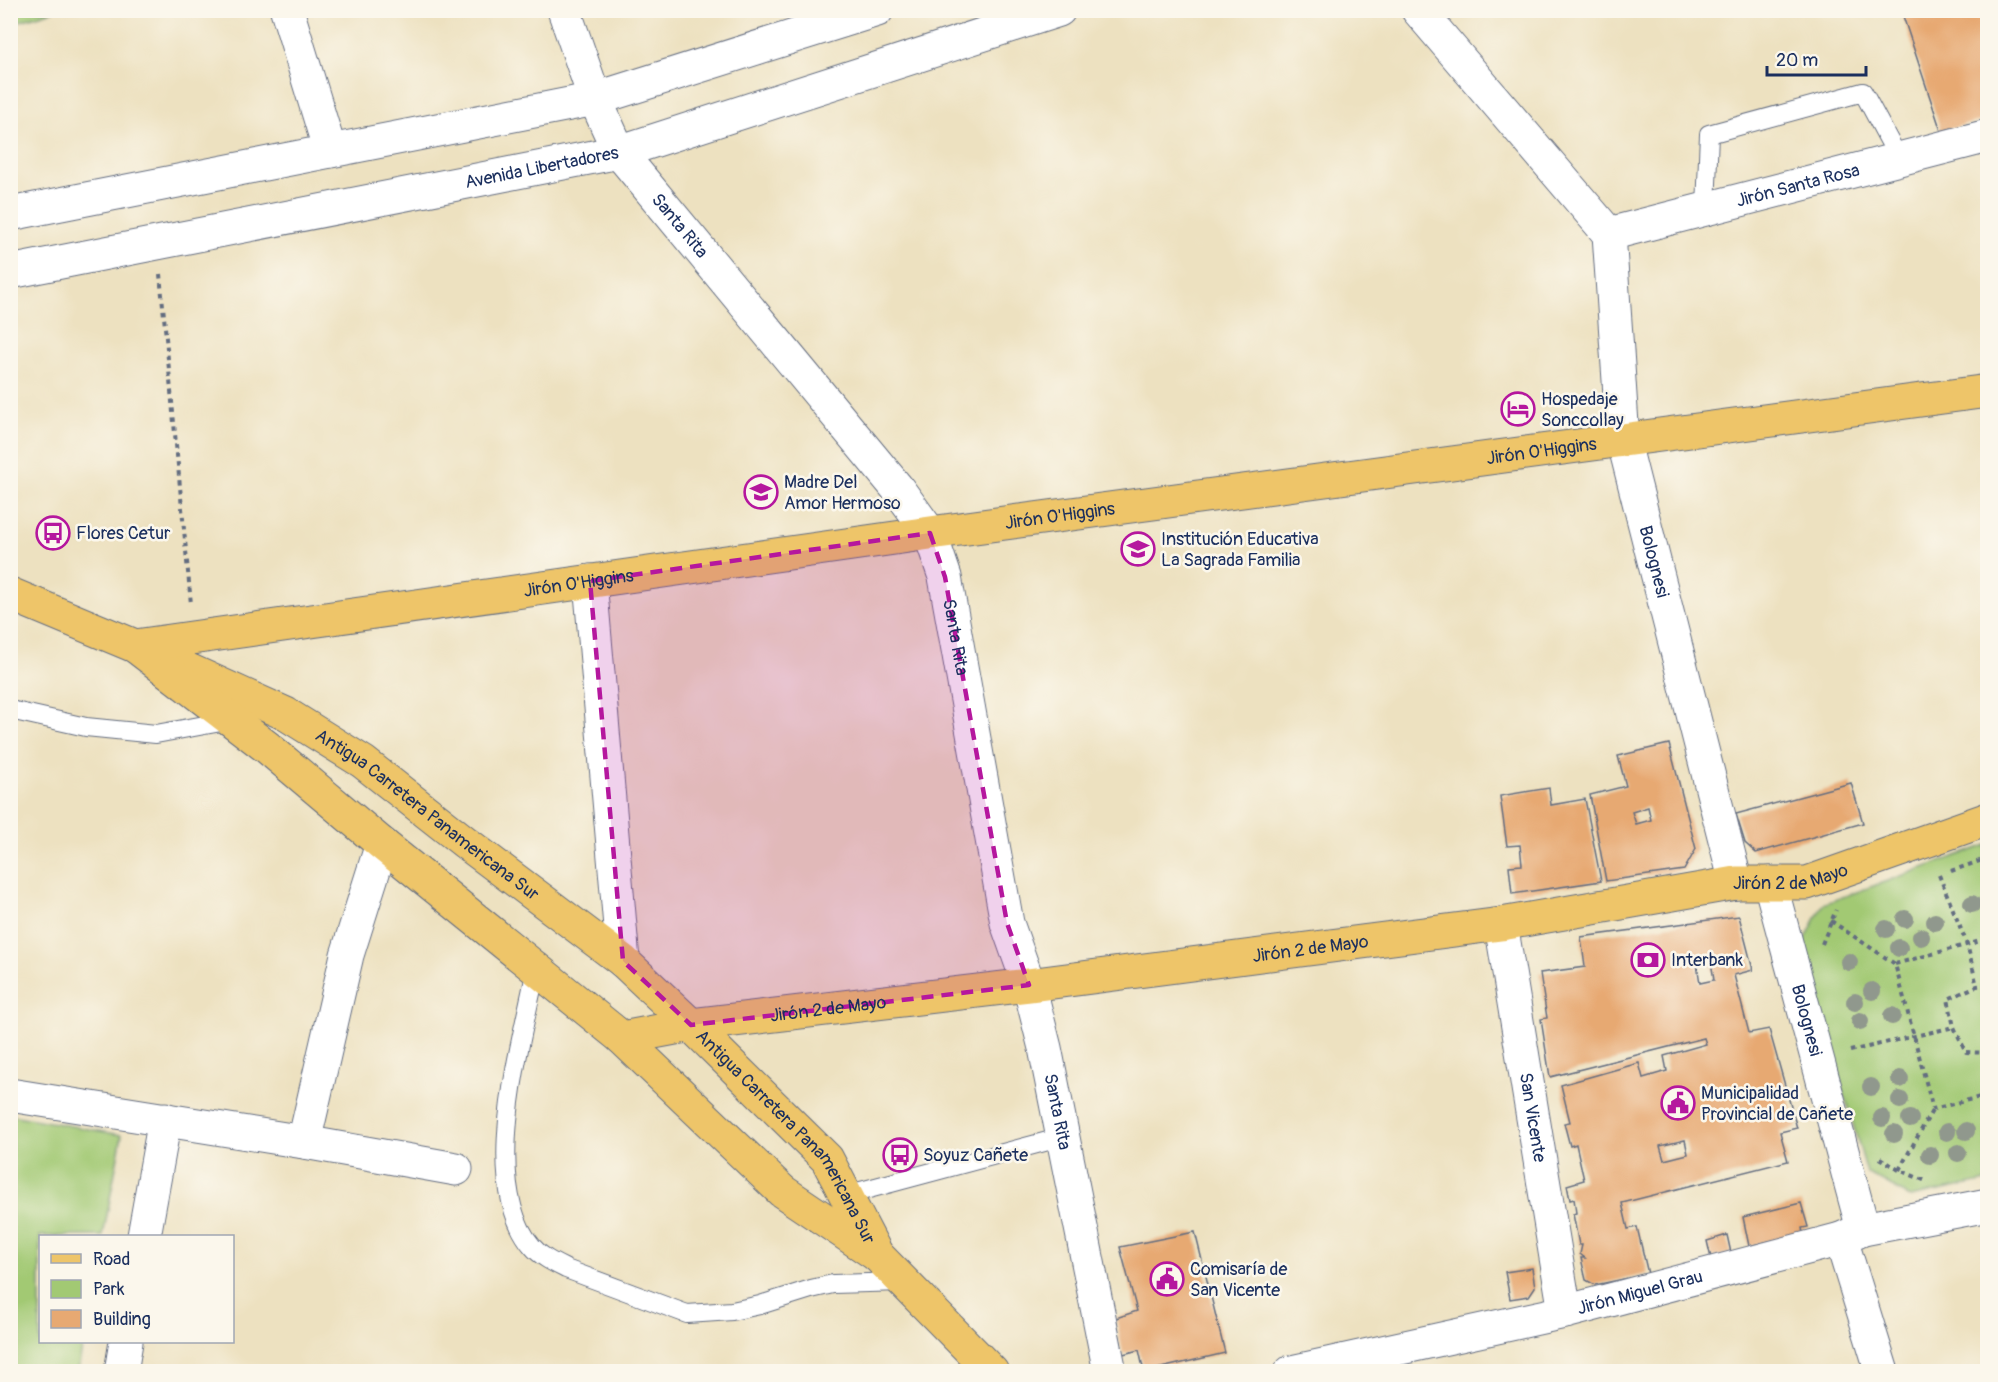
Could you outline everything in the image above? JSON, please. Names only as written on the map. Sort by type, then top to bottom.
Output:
[{"type":"main road","name":"Jirón O'Higgins","points":[[135,646],[930,533],[1988,391]]},
{"type":"main road","name":"Antigua Carretera Panamericana Sur","points":[[10,594],[135,646],[286,714],[363,762],[623,961],[691,1025],[827,1160],[877,1255]]},
{"type":"main road","name":"Antigua Carretera Panamericana Sur","points":[[135,646],[232,720],[622,1038],[782,1191],[877,1255]]},
{"type":"main road","name":"Jirón 2 de Mayo","points":[[622,1038],[691,1025],[1029,985],[1501,924],[1736,883],[1807,883],[1988,819]]},
{"type":"main road","points":[[877,1255],[992,1371]]},
{"type":"street","points":[[286,10],[330,151]]},
{"type":"street","name":"Santa Rita","points":[[564,10],[595,99],[619,152],[898,489],[930,533],[945,577],[1007,923],[1029,985],[1064,1137],[1110,1371]]},
{"type":"street","points":[[10,214],[595,99],[877,10]]},
{"type":"street","name":"Avenida Libertadores","points":[[10,272],[619,152],[1059,10]]},
{"type":"street","points":[[1419,10],[1609,234]]},
{"type":"street","name":"Jirón Santa Rosa","points":[[1609,234],[1988,136]]},
{"type":"street","name":"Bolognesi","points":[[1609,234],[1623,439],[1736,883]]},
{"type":"street","points":[[590,581],[623,961]]},
{"type":"street","points":[[304,1142],[347,955],[382,844]]},
{"type":"street","name":"Bolognesi","points":[[1770,883],[1882,1371]]},
{"type":"street","name":"San Vicente","points":[[1501,924],[1565,1312]]},
{"type":"street","points":[[10,1095],[456,1169]]},
{"type":"street","points":[[144,1235],[165,1119]]},
{"type":"street","name":"Jirón Miguel Grau","points":[[1291,1371],[1565,1312],[1852,1234],[1988,1204]]},
{"type":"street","points":[[121,1371],[126,1343]]},
{"type":"lane","points":[[1706,208],[1710,134],[1863,92],[1899,159]]},
{"type":"lane","points":[[10,710],[86,727],[156,734],[232,720]]},
{"type":"lane","points":[[536,969],[509,1107],[505,1140],[506,1173],[515,1217],[532,1247],[548,1260],[566,1269],[687,1314],[732,1311],[833,1284],[903,1282]]},
{"type":"lane","points":[[846,1195],[1064,1137]]},
{"type":"path","points":[[158,244],[194,637]]},
{"type":"path","points":[[1939,874],[1967,944],[1977,986]]},
{"type":"path","points":[[1820,950],[1835,911]]},
{"type":"path","points":[[1831,921],[1895,964],[1933,1109],[1899,1170]]},
{"type":"path","points":[[1895,964],[1988,939]]},
{"type":"path","points":[[1988,985],[1977,986],[1948,999],[1954,1027],[1966,1052],[1988,1053]]},
{"type":"path","points":[[1846,1052],[1954,1027]]},
{"type":"path","points":[[1933,1109],[1988,1095]]},
{"type":"path","points":[[1877,1156],[1899,1170],[1925,1181],[1935,1179]]},
{"type":"highlighted area","points":[[930,533],[945,577],[1007,923],[1029,985],[691,1025],[623,961],[590,581]]},
{"type":"green space","points":[[11,10],[53,10],[53,11],[11,24]]},
{"type":"green space","points":[[1987,845],[1987,1181],[1910,1197],[1867,1173],[1802,946],[1823,904]]},
{"type":"green space","points":[[11,1115],[122,1135],[103,1235],[39,1235],[39,1343],[83,1343],[78,1371],[11,1371]]},
{"type":"building","points":[[1901,10],[1988,10],[1988,119],[1941,131]]},
{"type":"building","points":[[1669,744],[1696,849],[1684,870],[1606,881],[1590,795],[1626,786],[1618,756]],"holes":[[[1648,807],[1651,820],[1636,824],[1632,812]]]},
{"type":"building","points":[[1851,783],[1863,823],[1756,853],[1745,843],[1736,814]]},
{"type":"building","points":[[1549,788],[1551,805],[1585,799],[1601,881],[1512,894],[1509,866],[1522,865],[1520,845],[1507,846],[1500,796]]},
{"type":"building","points":[[1739,916],[1753,970],[1734,975],[1749,1033],[1769,1029],[1797,1128],[1780,1132],[1788,1161],[1622,1203],[1628,1229],[1637,1227],[1648,1274],[1595,1285],[1586,1280],[1581,1258],[1585,1258],[1580,1254],[1582,1245],[1579,1245],[1573,1214],[1576,1213],[1574,1199],[1570,1200],[1567,1185],[1584,1180],[1576,1144],[1570,1146],[1564,1123],[1570,1122],[1561,1085],[1639,1063],[1643,1078],[1667,1071],[1664,1056],[1706,1044],[1704,1038],[1550,1077],[1541,1019],[1547,1018],[1540,973],[1585,967],[1581,937]],"holes":[[[1710,956],[1714,980],[1700,983],[1696,958]],[[1685,1140],[1688,1154],[1664,1160],[1660,1146]]]},
{"type":"building","points":[[1801,1203],[1808,1227],[1802,1228],[1803,1233],[1749,1246],[1743,1217]]},
{"type":"building","name":"Comisaría de San Vicente","points":[[1195,1232],[1225,1353],[1144,1372],[1139,1350],[1123,1354],[1116,1318],[1137,1311],[1120,1247]]},
{"type":"building","points":[[1727,1235],[1731,1253],[1711,1258],[1707,1241]]},
{"type":"building","points":[[1532,1268],[1535,1287],[1529,1296],[1510,1299],[1505,1272]]},
{"type":"place","name":"Hospedaje Sonccollay","points":[[1518,409]]},
{"type":"place","name":"Madre Del Amor Hermoso","points":[[761,492]]},
{"type":"place","name":"Flores Cetur","points":[[53,533]]},
{"type":"place","name":"Institución Educativa La Sagrada Familia","points":[[1138,549]]},
{"type":"place","name":"Interbank","points":[[1648,960]]},
{"type":"place","name":"Municipalidad Provincial de Cañete","points":[[1678,1103]]},
{"type":"place","name":"Soyuz Cañete","points":[[900,1155]]},
{"type":"place","name":"Comisaría de San Vicente","points":[[1167,1279]]}]
